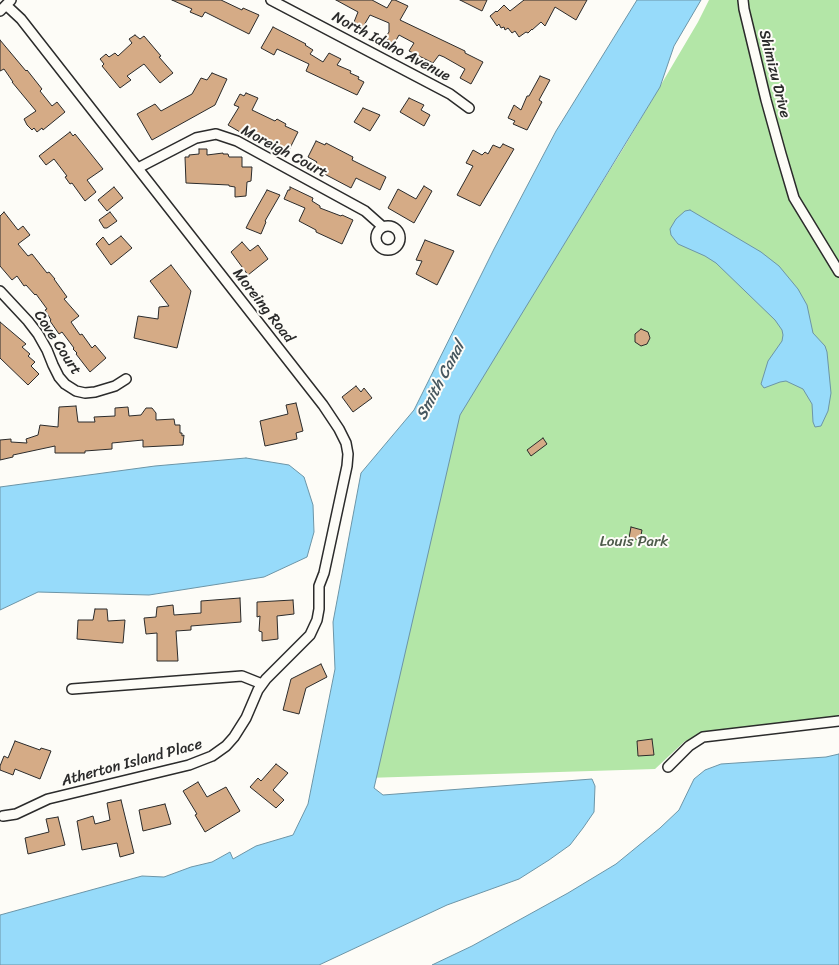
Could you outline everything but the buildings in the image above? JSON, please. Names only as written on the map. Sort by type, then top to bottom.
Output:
[{"type":"street","name":"North Idaho Avenue","points":[[271,0],[450,94],[469,108]]},
{"type":"street","name":"Shimizu Drive","points":[[743,0],[780,154],[794,198],[839,272]]},
{"type":"street","name":"Moreing Road","points":[[6,5],[21,18],[323,405],[334,420],[346,443],[348,454],[347,466],[324,573],[319,586],[320,609],[317,620],[310,636],[283,662]]},
{"type":"street","name":"Moreigh Court","points":[[138,168],[196,138],[216,134],[237,141],[357,207],[383,227]]},
{"type":"street","name":"Cove Court","points":[[0,291],[38,334],[53,365],[65,384],[76,391],[85,393],[115,386],[126,379]]},
{"type":"street","name":"Atherton Island Place","points":[[3,816],[16,814],[48,799],[188,765],[212,756],[226,746],[234,737],[246,718],[262,684],[283,662]]},
{"type":"street","points":[[72,689],[242,676],[262,684]]},
{"type":"street","points":[[668,766],[689,746],[704,737],[839,720]]},
{"type":"green space","name":"Louis Park","points":[[709,0],[839,0],[839,719],[685,741],[655,769],[366,778],[454,421],[623,149]]},
{"type":"water","name":"Smith Canal","points":[[637,0],[701,0],[674,46],[660,87],[460,415],[374,788],[383,795],[592,779],[595,786],[594,812],[570,845],[519,879],[447,905],[319,965],[0,965],[0,915],[142,876],[164,877],[212,862],[230,852],[233,859],[256,846],[293,835],[308,804],[335,669],[333,622],[361,473],[414,410],[494,249],[556,131]]},
{"type":"water","points":[[690,210],[761,252],[779,266],[798,289],[807,305],[813,333],[825,346],[827,352],[831,393],[828,411],[821,426],[815,427],[812,404],[803,389],[786,381],[764,388],[761,384],[768,361],[782,341],[782,330],[775,320],[716,263],[678,244],[671,235],[670,229],[676,219],[685,211]]},
{"type":"water","points":[[246,458],[289,465],[304,477],[313,505],[314,532],[307,557],[264,577],[149,595],[38,592],[0,610],[0,487],[155,466]]},
{"type":"water","points":[[839,754],[839,965],[432,965],[472,946],[616,864],[679,810],[694,779],[705,770],[721,764],[826,757]]}]
